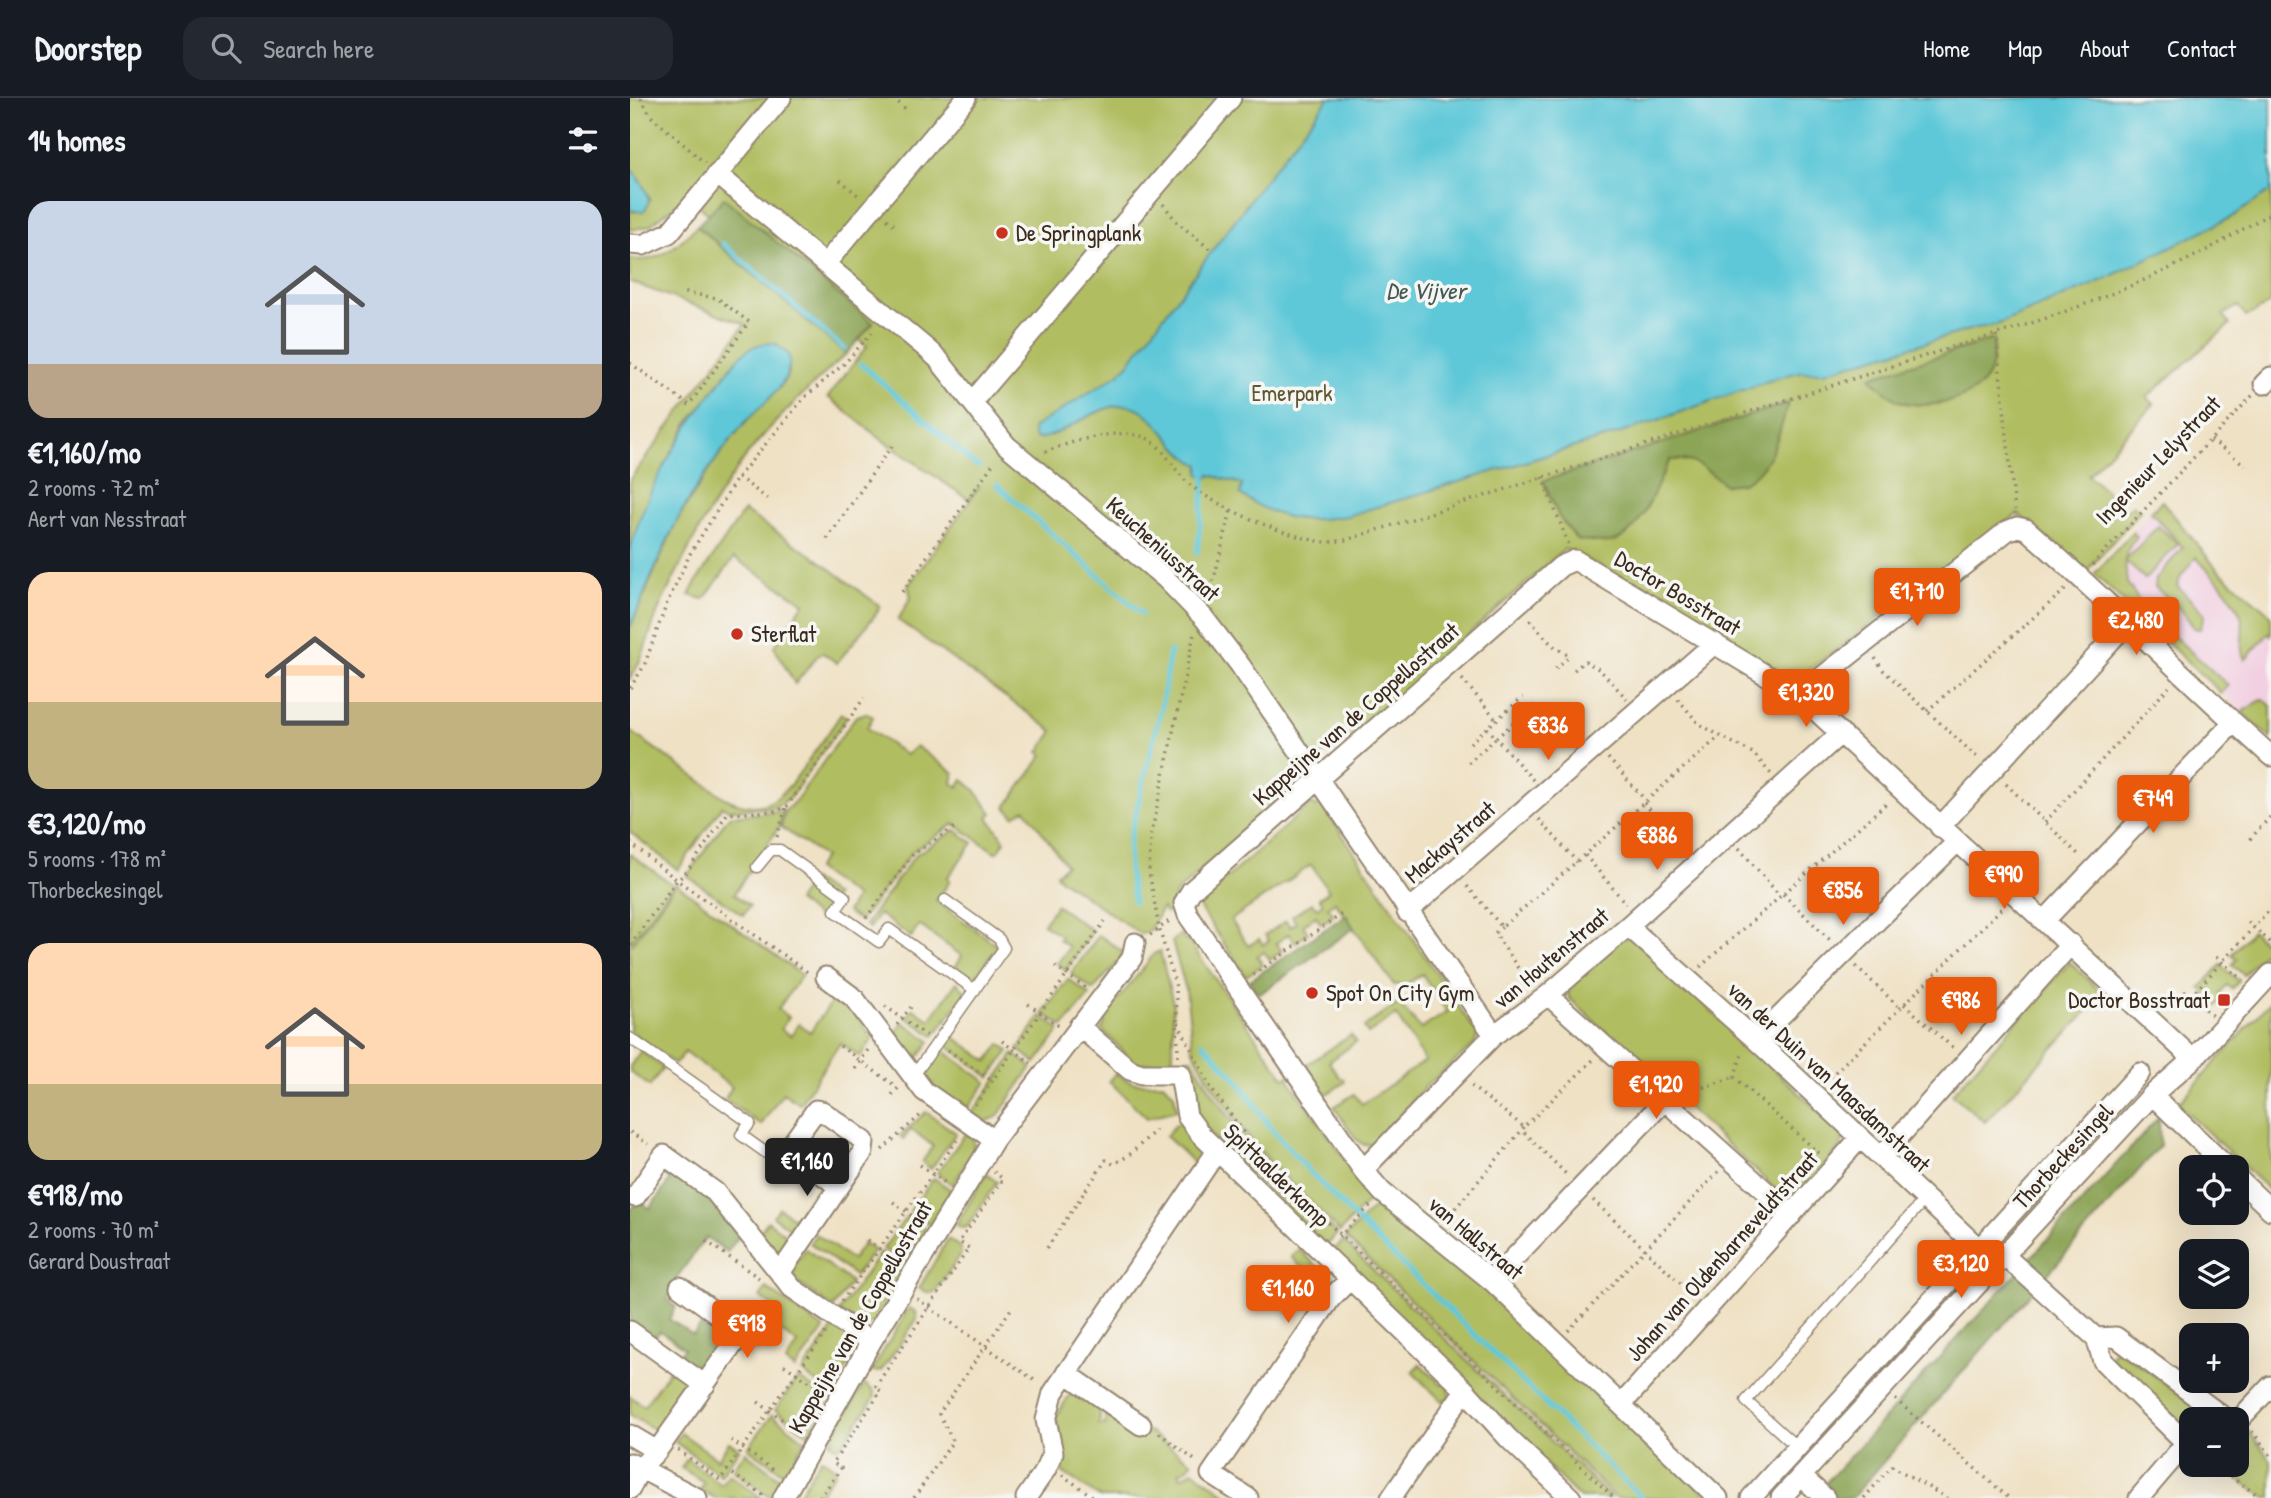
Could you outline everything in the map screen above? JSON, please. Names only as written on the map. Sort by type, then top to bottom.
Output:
[{"type":"street","points":[[630,244],[643,245],[669,233],[781,98]]},
{"type":"street","points":[[825,264],[966,98]]},
{"type":"street","points":[[972,402],[1231,98]]},
{"type":"street","name":"Keucheniusstraat","points":[[717,174],[938,359],[1006,445],[1166,579],[1201,615],[1240,666],[1494,1035]]},
{"type":"street","points":[[1799,695],[2007,531],[2017,527],[2026,529],[2081,576],[2233,723],[2271,756]]},
{"type":"street","name":"Kappeijne van de Coppellostraat","points":[[1188,915],[1184,904],[1191,891],[1561,566],[1575,560]]},
{"type":"street","name":"Doctor Bosstraat","points":[[1575,560],[1799,695],[2193,1059]]},
{"type":"street","points":[[1940,827],[2128,622]]},
{"type":"street","name":"Mackaystraat","points":[[1407,912],[1715,643]]},
{"type":"street","points":[[2045,920],[2233,723]]},
{"type":"street","name":"van Houtenstraat","points":[[1363,1170],[1494,1035],[1544,998],[1632,922],[1840,734]]},
{"type":"street","points":[[1754,1038],[1956,842]]},
{"type":"street","name":"van Hallstraat","points":[[1188,915],[1363,1170],[1382,1192],[1492,1281],[1718,1498]]},
{"type":"street","name":"van der Duin van Maasdamstraat","points":[[1632,922],[1686,978],[1754,1038],[1979,1249],[2001,1260],[2096,1338]]},
{"type":"street","name":"Kappeijne van de Coppellostraat","points":[[787,1491],[871,1342],[994,1140],[1132,958],[1135,943]]},
{"type":"street","points":[[1881,1157],[2071,944]]},
{"type":"street","points":[[815,971],[854,998],[923,1091],[994,1140]]},
{"type":"street","name":"Thorbeckesingel","points":[[1781,1498],[2152,1096],[2193,1059],[2271,974]]},
{"type":"street","points":[[1544,998],[1606,1048],[1792,1215]]},
{"type":"street","points":[[1076,1031],[1130,1070],[1142,1074],[1180,1074]]},
{"type":"street","name":"Thorbeckesingel","points":[[1751,1498],[2140,1073]]},
{"type":"street","name":"Spittaalderkamp","points":[[1180,1074],[1187,1116],[1201,1135],[1465,1390],[1508,1438],[1571,1498]]},
{"type":"street","points":[[2152,1096],[2214,1155]]},
{"type":"street","points":[[1492,1281],[1580,1188],[1667,1104]]},
{"type":"street","points":[[780,1273],[864,1151],[864,1141],[819,1110],[814,1112],[790,1147],[791,1152],[839,1187]]},
{"type":"street","name":"Johan van Oldenbarneveldtstraat","points":[[1621,1405],[1860,1138]]},
{"type":"street","points":[[1026,1498],[1053,1453],[1046,1420],[1053,1393],[1217,1151]]},
{"type":"street","points":[[635,1196],[664,1155],[715,1192],[792,1288],[830,1321],[871,1342]]},
{"type":"street","points":[[2249,1189],[2271,1210]]},
{"type":"street","points":[[1248,1498],[1211,1474],[1331,1298],[1350,1279]]},
{"type":"street","points":[[630,1489],[635,1466],[661,1446],[742,1332],[680,1287]]},
{"type":"street","points":[[630,1331],[705,1385]]},
{"type":"street","points":[[2179,1434],[2102,1361],[2096,1338],[2116,1337],[2216,1407]]},
{"type":"street","points":[[1066,1373],[1141,1425]]},
{"type":"street","points":[[2249,1407],[2271,1386]]},
{"type":"street","points":[[1391,1498],[1465,1390]]},
{"type":"street","points":[[630,1435],[661,1446]]},
{"type":"street","points":[[2139,1498],[2179,1454]]},
{"type":"street","points":[[635,1466],[696,1498]]},
{"type":"street","points":[[1801,1476],[1825,1498]]},
{"type":"lane","points":[[757,867],[774,849],[780,850],[845,897],[835,911],[879,942],[889,929],[975,990]]},
{"type":"lane","points":[[912,1078],[1002,952],[1004,945],[945,900]]},
{"type":"lane","points":[[630,1038],[750,1123],[741,1135],[779,1162],[790,1147]]},
{"type":"lane","points":[[1798,1448],[1746,1401],[1925,1199]]},
{"type":"path","points":[[641,98],[650,116],[717,174]]},
{"type":"path","points":[[893,98],[908,111]]},
{"type":"path","points":[[1152,193],[1177,222],[1212,251]]},
{"type":"path","points":[[1028,463],[1038,454],[1069,442],[1130,434],[1146,438],[1158,447],[1184,479],[1231,510],[1296,535],[1326,542],[1346,540],[1996,335],[2142,281],[2192,258],[2271,213]]},
{"type":"path","points":[[630,363],[689,404],[749,322],[717,298],[681,292]]},
{"type":"path","points":[[630,688],[644,666],[667,603],[690,554],[738,477],[805,397],[844,364],[887,315]]},
{"type":"path","points":[[1996,335],[2017,527]]},
{"type":"path","name":"Ingenieur Lelystraat","points":[[1927,711],[2081,576],[2268,380]]},
{"type":"path","points":[[2211,440],[2245,465]]},
{"type":"path","points":[[827,538],[893,444]]},
{"type":"path","points":[[902,592],[1006,445]]},
{"type":"path","points":[[738,477],[768,499]]},
{"type":"path","points":[[1542,477],[1575,560]]},
{"type":"path","points":[[1180,1074],[1176,987],[1159,928],[1149,871],[1151,835],[1201,615],[1231,510]]},
{"type":"path","points":[[1517,605],[1552,645],[1569,656],[1552,672]]},
{"type":"path","points":[[1864,644],[1884,671],[1992,770],[2092,868]]},
{"type":"path","points":[[1574,670],[1585,661],[1600,670],[1638,710]]},
{"type":"path","points":[[1449,664],[1497,720]]},
{"type":"path","points":[[2045,822],[2182,673]]},
{"type":"path","points":[[1666,686],[1698,723],[1753,753],[1783,787]]},
{"type":"path","points":[[1470,743],[1523,697]]},
{"type":"path","points":[[774,849],[786,807],[864,698]]},
{"type":"path","points":[[1468,763],[1535,705]]},
{"type":"path","points":[[1487,729],[1544,792]]},
{"type":"path","points":[[1544,998],[1495,933],[1720,736]]},
{"type":"path","points":[[1597,746],[1697,864]]},
{"type":"path","points":[[1686,978],[1901,790]]},
{"type":"path","points":[[1528,806],[1577,862]]},
{"type":"path","points":[[630,945],[727,814],[777,811],[786,807]]},
{"type":"path","points":[[2250,839],[2271,816]]},
{"type":"path","points":[[859,928],[913,853],[954,827]]},
{"type":"path","points":[[1728,835],[1780,896]]},
{"type":"path","points":[[630,844],[677,880],[815,971]]},
{"type":"path","points":[[1584,855],[1632,922]]},
{"type":"path","points":[[1454,871],[1502,927]]},
{"type":"path","points":[[1813,1094],[2015,894]]},
{"type":"path","points":[[2190,996],[2271,908]]},
{"type":"path","points":[[1237,986],[1342,914]]},
{"type":"path","points":[[1135,943],[1169,920],[1188,915]]},
{"type":"path","points":[[661,1446],[720,1480],[797,1374],[905,1211],[962,1133],[964,1120],[1105,921]]},
{"type":"path","points":[[2248,922],[2271,943]]},
{"type":"path","points":[[2216,957],[2245,981]]},
{"type":"path","points":[[1055,967],[1100,999]]},
{"type":"path","points":[[2184,991],[2213,1016]]},
{"type":"path","points":[[881,1003],[992,1082]]},
{"type":"path","points":[[1028,1004],[1076,1031]]},
{"type":"path","points":[[1904,1004],[1967,1061]]},
{"type":"path","points":[[1178,1023],[1212,1090],[1283,1179],[1614,1498]]},
{"type":"path","points":[[1734,1077],[1746,1043],[1754,1038]]},
{"type":"path","points":[[1002,1041],[1044,1072]]},
{"type":"path","points":[[1434,1234],[1523,1129],[1606,1048]]},
{"type":"path","points":[[1667,1104],[1682,1094],[1734,1077]]},
{"type":"path","points":[[1734,1077],[1834,1167]]},
{"type":"path","points":[[1464,1080],[1523,1129],[1580,1188],[1708,1308]]},
{"type":"path","points":[[864,1151],[876,1155],[927,1109]]},
{"type":"path","points":[[1047,1248],[1106,1160],[1113,1164],[1128,1156],[1156,1130]]},
{"type":"path","points":[[1556,1343],[1730,1160]]},
{"type":"path","name":"Kappeijne van de Coppellostraat","points":[[820,1498],[841,1468],[833,1463],[881,1391],[875,1387],[969,1248],[959,1242],[1003,1179],[981,1162]]},
{"type":"path","points":[[920,1165],[961,1194]]},
{"type":"path","points":[[893,1202],[937,1234]]},
{"type":"path","points":[[1344,1233],[1366,1210]]},
{"type":"path","points":[[867,1240],[879,1249],[929,1307],[1053,1393]]},
{"type":"path","points":[[706,1241],[760,1279]]},
{"type":"path","points":[[914,1498],[953,1441],[939,1414],[1013,1306]]},
{"type":"path","points":[[784,1365],[838,1402]]},
{"type":"path","points":[[1883,1388],[2009,1498]]},
{"type":"path","points":[[758,1402],[814,1443]]},
{"type":"path","points":[[1141,1425],[1188,1454],[1211,1474]]},
{"type":"path","points":[[2249,1434],[2271,1456]]},
{"type":"path","points":[[731,1440],[743,1448],[787,1491]]},
{"type":"path","points":[[1048,1465],[1095,1498]]},
{"type":"path","points":[[1864,1498],[1892,1466],[1947,1498]]},
{"type":"path","points":[[727,1470],[767,1498]]},
{"type":"path","points":[[2231,1477],[2262,1498]]},
{"type":"shaded area","points":[[2151,512],[2271,635],[2271,739],[2094,574]]},
{"type":"green space","name":"Emerpark","points":[[630,98],[2271,98],[2271,303],[2246,317],[2238,306],[2223,315],[2230,324],[2147,397],[2154,404],[2088,475],[2127,510],[2133,505],[2140,511],[2086,572],[2018,514],[1806,672],[1796,676],[1781,673],[1607,570],[1565,549],[1339,749],[1324,754],[1299,777],[1294,787],[1175,894],[1169,911],[1166,913],[1162,908],[1149,931],[1140,934],[1059,878],[1056,874],[1066,865],[1025,809],[1014,816],[1006,807],[1043,755],[1039,752],[1053,731],[898,620],[911,597],[908,586],[980,486],[968,499],[882,440],[828,397],[867,346],[779,276],[688,196],[649,226],[630,230],[630,210],[635,212],[650,199],[630,167]]},
{"type":"green space","points":[[724,198],[873,323],[846,354],[697,226]]},
{"type":"green space","points":[[697,226],[846,354],[776,422],[750,451],[728,482],[671,583],[630,679],[630,628],[676,522],[722,450],[748,418],[780,387],[789,373],[789,355],[776,344],[738,359],[687,425],[659,478],[630,550],[630,479],[745,324],[630,282],[630,259],[659,256]]},
{"type":"green space","points":[[1994,339],[1991,367],[1984,381],[1975,390],[1950,401],[1923,405],[1899,401],[1870,377]]},
{"type":"green space","points":[[1788,403],[1773,448],[1752,477],[1742,483],[1725,485],[1694,463],[1670,460],[1631,531],[1610,542],[1577,540],[1559,517],[1543,481]]},
{"type":"green space","points":[[2162,501],[2217,569],[2271,615],[2271,635],[2269,633],[2245,660],[2241,616],[2227,592],[2196,557],[2181,576],[2177,586],[2205,614],[2200,629],[2194,628],[2183,612],[2155,587],[2156,579],[2183,547],[2151,512]]},
{"type":"green space","points":[[744,511],[816,558],[880,606],[837,663],[823,653],[819,654],[795,684],[774,647],[804,603],[734,558],[704,599],[689,595]]},
{"type":"green space","points":[[2158,526],[2178,544],[2145,579],[2125,561],[2127,583],[2140,602],[2133,610],[2094,574],[2133,532],[2137,537],[2129,547],[2126,560]]},
{"type":"green space","points":[[2168,631],[2228,685],[2221,693],[2162,638]]},
{"type":"green space","points":[[2263,699],[2271,706],[2271,739],[2242,712]]},
{"type":"green space","points":[[866,713],[873,717],[867,728],[906,755],[916,746],[954,773],[952,783],[958,787],[963,780],[974,789],[992,813],[988,817],[1005,841],[998,852],[995,852],[954,824],[912,852],[860,921],[847,912],[856,897],[816,869],[824,857],[781,827],[786,810],[797,799],[856,716]]},
{"type":"green space","points":[[841,714],[847,717],[790,798],[773,808],[728,810],[722,806],[678,870],[630,832],[630,731],[725,798],[752,806],[772,801],[789,786]]},
{"type":"green space","points":[[1321,803],[1478,1035],[1474,1045],[1427,1085],[1371,1148],[1369,1144],[1364,1145],[1357,1140],[1334,1107],[1354,1094],[1362,1104],[1425,1061],[1396,1015],[1368,1034],[1364,1027],[1399,1003],[1421,1029],[1447,1012],[1422,974],[1407,984],[1394,985],[1335,902],[1328,907],[1334,915],[1321,924],[1316,916],[1303,925],[1308,933],[1295,943],[1289,934],[1276,943],[1282,951],[1270,960],[1264,952],[1257,956],[1263,965],[1246,976],[1199,907],[1203,899],[1308,806],[1313,804],[1316,807]],"holes":[[[1311,865],[1329,891],[1319,898],[1323,904],[1317,908],[1312,903],[1292,916],[1296,923],[1290,927],[1286,921],[1265,935],[1269,941],[1263,945],[1259,939],[1248,946],[1231,920]]]},
{"type":"green space","points":[[783,811],[779,827],[734,894],[750,906],[743,915],[687,876],[729,816]]},
{"type":"green space","points":[[955,830],[973,843],[947,878],[950,881],[936,901],[998,946],[973,981],[954,969],[962,956],[919,925],[911,937],[879,914],[869,928],[865,925],[915,855]]},
{"type":"green space","points":[[630,854],[673,885],[630,943]]},
{"type":"green space","points":[[812,880],[835,896],[819,918],[797,901]]},
{"type":"green space","points":[[676,884],[802,975],[778,1009],[789,1017],[781,1029],[791,1036],[799,1024],[810,1032],[837,995],[847,1002],[873,1038],[860,1057],[840,1043],[800,1104],[783,1093],[761,1125],[725,1099],[732,1087],[685,1052],[675,1064],[630,1031],[630,947]]},
{"type":"green space","points":[[1056,905],[1093,931],[1066,970],[1057,964],[1069,947],[1059,940],[1061,936],[1043,924]]},
{"type":"green space","points":[[1346,915],[1354,928],[1261,993],[1257,993],[1249,981]]},
{"type":"green space","points":[[2252,931],[2269,947],[2244,975],[2232,965],[2237,959],[2232,954]]},
{"type":"green space","points":[[1181,934],[1188,940],[1284,1078],[1289,1075],[1289,1080],[1372,1197],[1340,1232],[1272,1164],[1243,1130],[1210,1082],[1193,1050],[1186,990],[1172,941]]},
{"type":"green space","points":[[1099,935],[1123,952],[1120,960],[1093,990],[1071,974]]},
{"type":"green space","points":[[1624,937],[1633,938],[1841,1132],[1841,1146],[1797,1196],[1782,1195],[1569,998],[1567,989]]},
{"type":"green space","points":[[1160,951],[1173,1003],[1173,1062],[1139,1064],[1101,1029],[1104,1026],[1104,1017],[1155,953]]},
{"type":"green space","points":[[2070,962],[2103,994],[1985,1122],[1952,1094]]},
{"type":"green space","points":[[2221,965],[2239,981],[2232,989],[2227,985],[2220,993],[2224,998],[2213,1010],[2201,999],[2207,993],[2200,988]]},
{"type":"green space","points":[[1068,979],[1090,995],[1063,1027],[1043,1013]]},
{"type":"green space","points":[[957,982],[966,993],[934,1036],[907,1018],[913,1009],[930,1020]]},
{"type":"green space","points":[[2271,1001],[2271,1192],[2249,1171],[2249,1155],[2232,1155],[2178,1104]]},
{"type":"green space","points":[[1041,1016],[1060,1030],[1036,1063],[1018,1049]]},
{"type":"green space","points":[[903,1022],[930,1041],[913,1065],[892,1038]]},
{"type":"green space","points":[[951,1035],[988,1061],[1000,1044],[1009,1051],[990,1077],[945,1044]]},
{"type":"green space","points":[[1351,1035],[1356,1042],[1329,1062],[1345,1082],[1327,1094],[1306,1065]]},
{"type":"green space","points":[[941,1049],[987,1082],[968,1108],[959,1101],[956,1106],[925,1084],[924,1074]]},
{"type":"green space","points":[[641,1051],[663,1068],[650,1086],[630,1072],[630,1066]]},
{"type":"green space","points":[[1014,1054],[1032,1067],[997,1117],[985,1122],[971,1115]]},
{"type":"green space","points":[[1187,1058],[1192,1058],[1222,1107],[1257,1152],[1337,1234],[1326,1246],[1198,1122],[1189,1095]]},
{"type":"green space","points":[[1117,1073],[1133,1082],[1163,1083],[1174,1094],[1177,1110],[1147,1118],[1109,1081]]},
{"type":"green space","points":[[926,1112],[956,1133],[931,1169],[922,1162],[933,1146],[911,1129],[904,1139],[900,1136]]},
{"type":"green space","points":[[2159,1117],[2160,1146],[1852,1498],[1812,1498]]},
{"type":"green space","points":[[1181,1122],[1204,1150],[1205,1155],[1199,1168],[1166,1136]]},
{"type":"green space","points":[[966,1133],[973,1139],[974,1149],[953,1185],[937,1173]]},
{"type":"green space","points":[[666,1169],[716,1205],[740,1235],[727,1252],[706,1237],[676,1279],[679,1282],[667,1300],[676,1307],[669,1319],[693,1335],[701,1325],[722,1339],[722,1344],[700,1376],[676,1359],[684,1348],[660,1331],[652,1341],[630,1326],[630,1211],[639,1201],[650,1208],[670,1180],[659,1171]]},
{"type":"green space","points":[[986,1174],[997,1182],[967,1227],[961,1228],[956,1225]]},
{"type":"green space","points":[[934,1178],[951,1190],[930,1225],[910,1211]]},
{"type":"green space","points":[[822,1180],[829,1186],[796,1233],[773,1216],[779,1208],[795,1219]]},
{"type":"green space","points":[[1378,1203],[1483,1288],[1710,1498],[1616,1498],[1345,1237]]},
{"type":"green space","points":[[907,1216],[927,1230],[906,1265],[883,1249]]},
{"type":"green space","points":[[768,1221],[791,1239],[781,1251],[773,1251],[759,1233]]},
{"type":"green space","points":[[816,1234],[852,1260],[864,1243],[874,1250],[855,1276],[810,1243]]},
{"type":"green space","points":[[948,1239],[961,1248],[961,1254],[935,1292],[929,1293],[919,1288]]},
{"type":"green space","points":[[1343,1241],[1611,1498],[1580,1498],[1332,1252]]},
{"type":"green space","points":[[806,1249],[851,1282],[833,1308],[797,1282],[792,1273],[792,1268]]},
{"type":"green space","points":[[1299,1249],[1319,1268],[1327,1267],[1330,1279],[1327,1287],[1322,1287],[1291,1257]]},
{"type":"green space","points":[[880,1253],[904,1271],[871,1324],[861,1325],[839,1312]]},
{"type":"green space","points":[[766,1288],[824,1329],[795,1369],[786,1362],[798,1344],[776,1328],[769,1337],[759,1331],[775,1308],[760,1297]]},
{"type":"green space","points":[[909,1308],[916,1312],[917,1319],[881,1371],[872,1370]]},
{"type":"green space","points":[[834,1327],[852,1340],[855,1353],[832,1394],[802,1372]]},
{"type":"green space","points":[[2116,1348],[2198,1407],[2179,1407],[2179,1425],[2111,1361],[2111,1354]]},
{"type":"green space","points":[[1420,1364],[1440,1383],[1449,1385],[1449,1399],[1445,1399],[1444,1403],[1412,1372]]},
{"type":"green space","points":[[671,1368],[694,1385],[660,1433],[630,1415],[630,1396],[644,1406]]},
{"type":"green space","points":[[798,1378],[829,1399],[808,1434],[775,1410]]},
{"type":"green space","points":[[864,1384],[874,1391],[875,1397],[841,1446],[836,1447],[830,1442]]},
{"type":"green space","points":[[1072,1391],[1078,1392],[1101,1408],[1099,1425],[1105,1425],[1106,1412],[1133,1430],[1130,1434],[1136,1438],[1143,1428],[1192,1462],[1188,1468],[1179,1472],[1181,1477],[1193,1471],[1226,1494],[1223,1498],[1101,1498],[1061,1471],[1064,1460],[1056,1416]]},
{"type":"green space","points":[[772,1415],[805,1440],[785,1474],[748,1448]]},
{"type":"green space","points":[[2249,1432],[2271,1460],[2271,1498],[2266,1498],[2235,1477],[2249,1477]]},
{"type":"green space","points":[[681,1433],[718,1459],[729,1442],[739,1449],[721,1475],[675,1442]]},
{"type":"green space","points":[[745,1452],[781,1479],[771,1497],[733,1470]]},
{"type":"green space","points":[[821,1458],[834,1467],[835,1472],[817,1498],[797,1498]]},
{"type":"green space","points":[[687,1459],[721,1484],[729,1474],[762,1498],[715,1498],[700,1490],[704,1482],[681,1468]]},
{"type":"water","name":"De Vijver","points":[[1329,98],[2271,98],[2271,191],[2232,217],[2101,281],[1996,325],[1976,328],[1824,372],[1799,372],[1777,378],[1621,433],[1347,516],[1303,519],[1267,510],[1240,494],[1242,484],[1199,474],[1200,465],[1184,455],[1144,412],[1131,406],[1104,409],[1050,436],[1037,439],[1033,429],[1036,426],[1120,373],[1129,363]]},
{"type":"water","points":[[630,167],[648,196],[647,207],[642,212],[630,210]]},
{"type":"water","points":[[767,343],[776,344],[789,355],[786,376],[773,395],[732,439],[689,499],[663,550],[630,628],[631,547],[637,525],[655,483],[690,424],[732,366],[750,348]]},
{"type":"waterway","points":[[723,244],[844,349]]},
{"type":"waterway","points":[[861,364],[979,466]]},
{"type":"waterway","points":[[1197,553],[1206,470]]},
{"type":"waterway","points":[[997,485],[1142,614]]},
{"type":"waterway","points":[[1134,902],[1129,871],[1129,841],[1161,708],[1170,651]]},
{"type":"waterway","points":[[1203,1043],[1239,1082],[1271,1128],[1308,1170],[1642,1498]]},
{"type":"place","name":"De Springplank","points":[[1002,233]]},
{"type":"place","name":"Sterflat","points":[[737,634]]},
{"type":"place","name":"Spot On City Gym","points":[[1312,993]]},
{"type":"place","name":"Doctor Bosstraat","points":[[2224,1000]]}]
